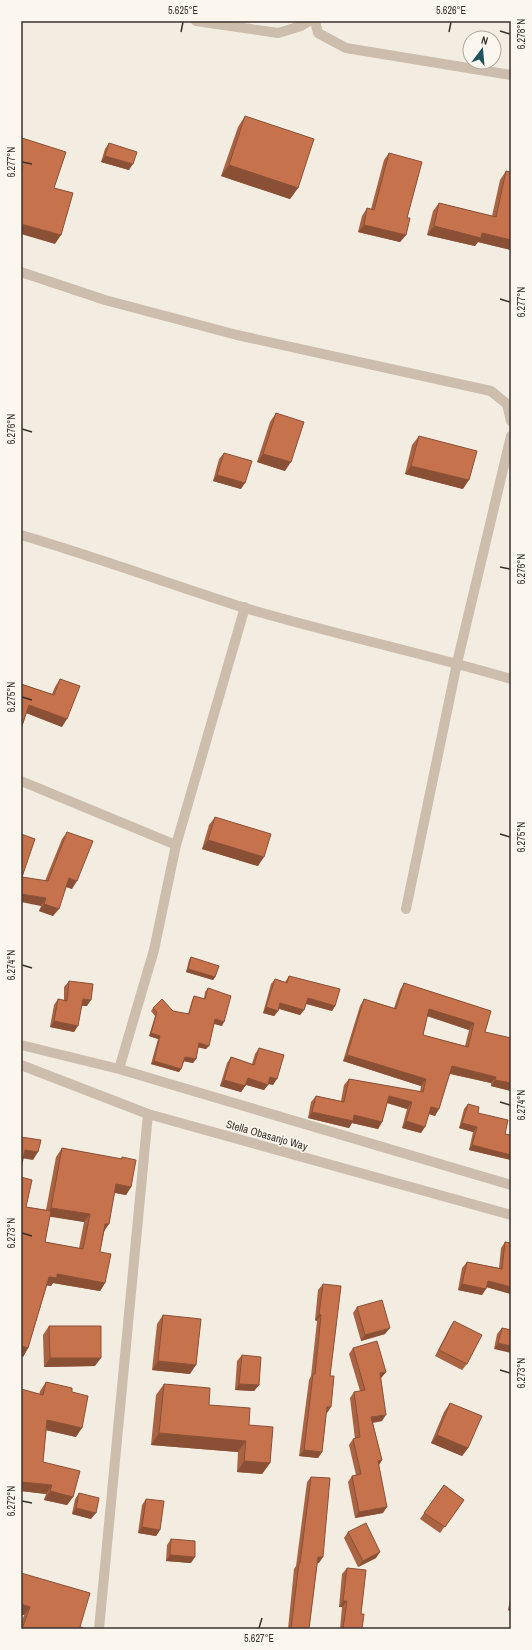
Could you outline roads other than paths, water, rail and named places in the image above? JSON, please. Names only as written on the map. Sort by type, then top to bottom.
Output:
[{"type":"street","points":[[196,21],[278,33],[301,26],[309,21]]},
{"type":"street","points":[[315,21],[318,33],[346,48],[511,75]]},
{"type":"street","points":[[21,272],[105,300],[237,335],[491,391],[507,404],[511,421]]},
{"type":"street","points":[[406,909],[457,663],[511,436]]},
{"type":"street","points":[[21,534],[245,607],[325,631],[457,663],[511,679]]},
{"type":"street","points":[[119,1069],[154,950],[176,845],[245,607]]},
{"type":"street","points":[[21,781],[176,845]]},
{"type":"street","points":[[21,1045],[119,1069],[511,1185]]},
{"type":"street","name":"Stella Obasanjo Way","points":[[21,1065],[148,1114],[511,1215]]},
{"type":"street","points":[[99,1629],[148,1114]]}]
